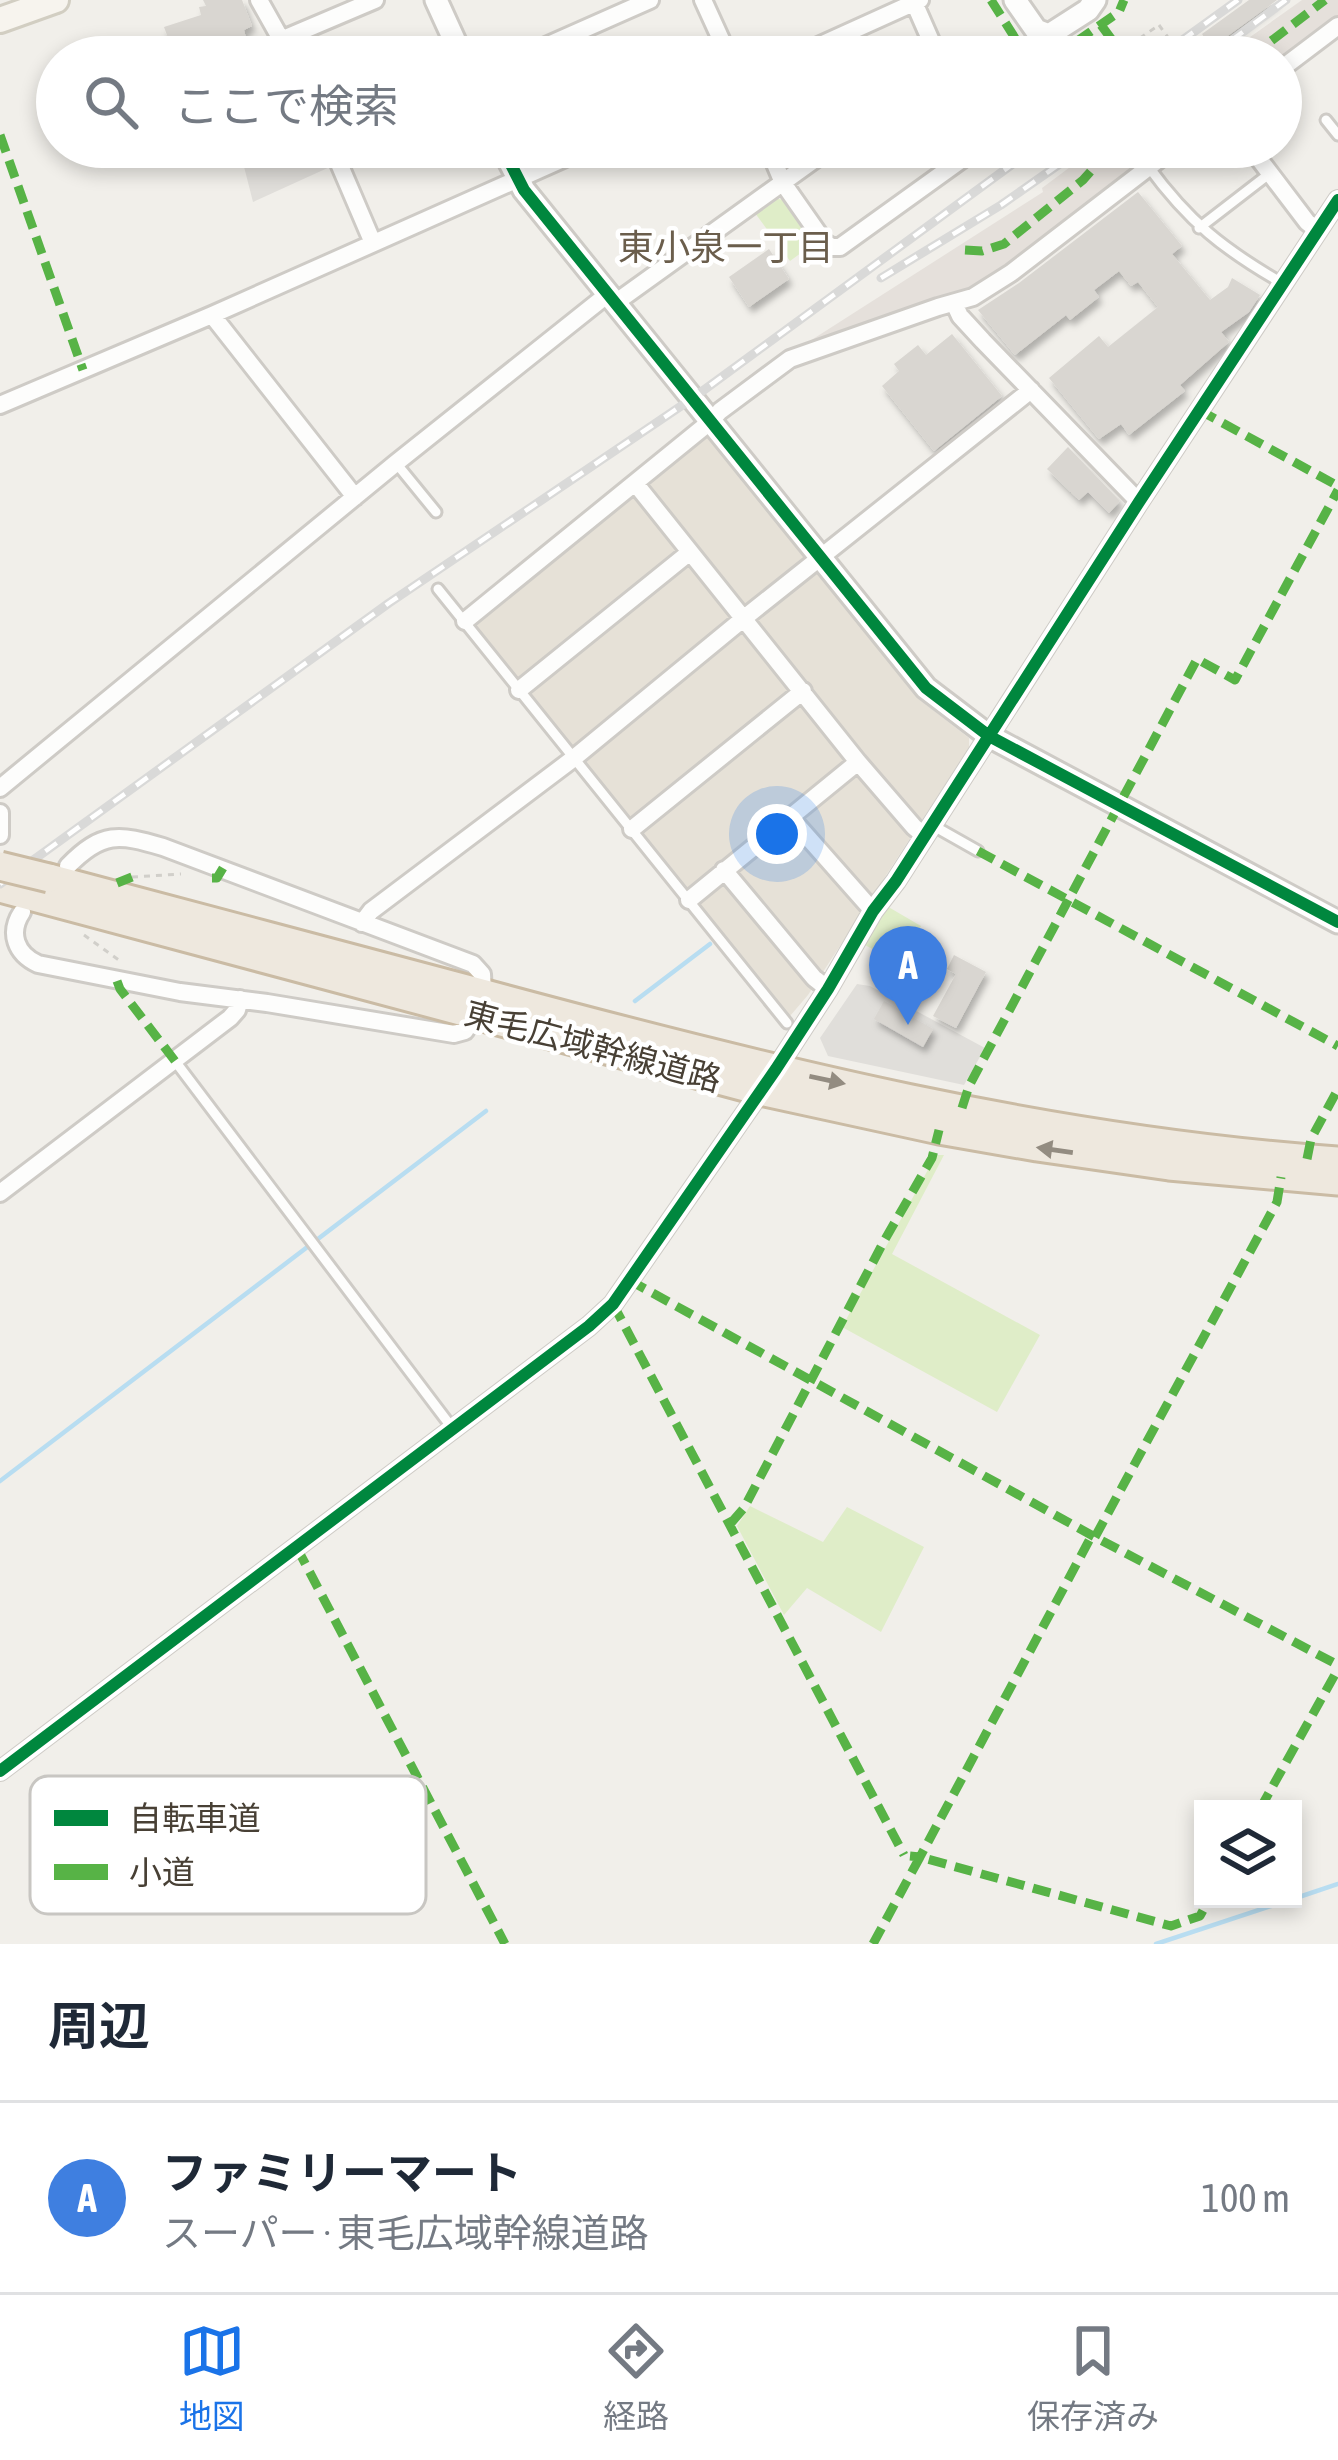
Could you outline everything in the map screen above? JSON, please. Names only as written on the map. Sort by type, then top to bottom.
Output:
[{"type":"highway","name":"東毛広域幹線道路","points":[[0,866],[42,888],[479,1004],[630,1034],[939,1130],[1169,1166],[1338,1181]]},
{"type":"highway","name":"東毛広域幹線道路","points":[[0,888],[42,888]]},
{"type":"highway","name":"東毛広域幹線道路","points":[[768,1080],[1128,1140],[1338,1161]]},
{"type":"main road","points":[[0,20],[56,0]]},
{"type":"street","points":[[259,0],[281,36]]},
{"type":"street","points":[[290,36],[375,0]]},
{"type":"street","points":[[436,0],[452,36]]},
{"type":"street","points":[[568,36],[650,0]]},
{"type":"street","points":[[703,0],[719,36]]},
{"type":"street","points":[[1015,0],[1036,30],[1049,35],[1088,10],[1095,0]]},
{"type":"street","points":[[840,36],[916,1],[930,36]]},
{"type":"street","points":[[1302,53],[1338,26]]},
{"type":"street","points":[[341,168],[374,243]]},
{"type":"street","points":[[511,168],[926,688],[989,736],[1338,922]]},
{"type":"street","points":[[0,405],[541,168]]},
{"type":"street","points":[[776,168],[832,247],[840,247],[950,168]]},
{"type":"street","points":[[0,788],[396,463],[612,298],[803,168]]},
{"type":"street","points":[[465,621],[720,410],[790,359],[973,297],[1145,168]]},
{"type":"street","points":[[1265,168],[1317,230]]},
{"type":"street","points":[[0,1771],[613,1304],[828,989],[873,911],[1338,200]]},
{"type":"street","points":[[954,303],[960,316],[1139,502]]},
{"type":"street","points":[[212,315],[356,497]]},
{"type":"street","points":[[362,923],[371,911],[574,758],[1031,390]]},
{"type":"street","points":[[634,483],[858,762],[914,827],[929,830]]},
{"type":"street","points":[[519,690],[690,552]]},
{"type":"street","points":[[632,830],[802,691]]},
{"type":"street","points":[[689,900],[858,762]]},
{"type":"street","points":[[0,813],[0,836]]},
{"type":"street","points":[[790,817],[873,911]]},
{"type":"street","points":[[112,838],[133,838],[223,868],[362,923],[473,964],[482,974],[479,1004],[465,1031],[454,1034],[180,992],[32,962],[15,940],[14,926],[42,888],[91,844],[112,838]]},
{"type":"street","points":[[724,870],[828,989]]},
{"type":"street","points":[[0,1193],[230,1018],[240,999]]},
{"type":"lane","points":[[1326,120],[1338,135]]},
{"type":"lane","points":[[1150,168],[1199,227],[1282,283]]},
{"type":"lane","points":[[1199,227],[1269,174]]},
{"type":"lane","points":[[396,463],[436,512]]},
{"type":"lane","points":[[438,589],[787,1023]]},
{"type":"lane","points":[[929,830],[978,851]]},
{"type":"lane","points":[[175,1061],[453,1429]]},
{"type":"path","points":[[1143,36],[1159,25],[1167,36]]},
{"type":"path","points":[[132,877],[191,873]]},
{"type":"path","points":[[80,932],[125,966]]},
{"type":"shaded area","points":[[1302,0],[1338,0],[1338,20],[1302,46],[1302,36],[1251,36]]},
{"type":"shaded area","points":[[244,168],[328,168],[253,202]]},
{"type":"shaded area","points":[[1069,168],[1139,168],[1022,258],[972,290],[788,355],[1043,192],[1042,188]]},
{"type":"shaded area","points":[[700,437],[709,438],[920,700],[969,738],[969,748],[790,1016],[782,1016],[474,628],[474,618]]},
{"type":"shaded area","points":[[857,984],[870,986],[985,1048],[964,1085],[828,1056],[820,1038]]},
{"type":"green space","points":[[775,198],[787,201],[816,242],[790,261],[755,213]]},
{"type":"green space","points":[[885,905],[921,926],[899,963],[863,944]]},
{"type":"green space","points":[[936,1155],[944,1155],[892,1254],[1040,1335],[997,1412],[842,1327]]},
{"type":"green space","points":[[750,1506],[823,1542],[847,1507],[924,1547],[881,1632],[807,1588],[784,1615],[737,1526]]},
{"type":"building","points":[[203,0],[242,0],[252,26],[244,30],[246,36],[167,36],[164,27],[201,15],[199,7],[206,6]]},
{"type":"building","points":[[1249,0],[1277,0],[1228,36],[1202,34]]},
{"type":"building","points":[[1138,192],[1182,246],[1172,254],[1210,300],[1232,278],[1260,295],[1249,312],[1221,332],[1229,342],[1180,385],[1185,391],[1129,435],[1121,424],[1099,439],[1049,378],[1099,336],[1108,347],[1158,307],[1138,282],[1131,286],[1119,271],[1094,290],[1099,297],[1070,320],[1066,315],[1015,355],[978,310]]},
{"type":"building","points":[[769,249],[789,279],[749,307],[729,277]]},
{"type":"building","points":[[952,334],[1002,396],[934,451],[882,386],[899,371],[894,364],[918,345],[926,355]]},
{"type":"building","points":[[1068,447],[1120,501],[1109,513],[1088,492],[1079,500],[1047,469]]},
{"type":"building","points":[[954,955],[986,972],[956,1028],[933,1016],[956,974],[947,969]]},
{"type":"building","points":[[884,1001],[933,1029],[923,1047],[874,1019]]},
{"type":"waterway","points":[[635,1001],[710,944]]},
{"type":"waterway","points":[[0,1481],[486,1111]]},
{"type":"waterway","points":[[1302,1896],[1338,1884]]},
{"type":"waterway","points":[[1156,1944],[1265,1908]]},
{"type":"railway","points":[[1188,36],[1238,0]]},
{"type":"railway","points":[[1237,36],[1286,0]]},
{"type":"railway","points":[[0,884],[389,603],[693,398],[1007,168]]},
{"type":"railway","points":[[881,278],[1054,168]]},
{"type":"marked path","points":[[991,0],[1014,36]]},
{"type":"marked path","points":[[1084,36],[1119,12],[1124,0]]},
{"type":"marked path","points":[[1278,36],[1325,0]]},
{"type":"marked path","points":[[1101,25],[1109,36]]},
{"type":"marked path","points":[[0,135],[83,370]]},
{"type":"marked path","points":[[965,250],[1004,244],[1094,168]]},
{"type":"marked path","points":[[1199,410],[1338,486]]},
{"type":"marked path","points":[[962,1108],[969,1086],[1197,659],[1235,680],[1338,490]]},
{"type":"marked path","points":[[978,851],[1338,1046]]},
{"type":"marked path","points":[[212,878],[223,868]]},
{"type":"marked path","points":[[117,883],[132,877]]},
{"type":"marked path","points":[[117,981],[175,1061]]},
{"type":"marked path","points":[[1307,1159],[1311,1139],[1338,1089]]},
{"type":"marked path","points":[[731,1523],[744,1508],[932,1158],[939,1130]]},
{"type":"marked path","points":[[1095,1537],[1277,1202],[1281,1177]]},
{"type":"marked path","points":[[629,1280],[1338,1665]]},
{"type":"marked path","points":[[613,1304],[904,1855]]},
{"type":"marked path","points":[[910,1856],[920,1857],[1092,1535]]},
{"type":"marked path","points":[[297,1548],[417,1776]]},
{"type":"marked path","points":[[1265,1800],[1338,1669]]},
{"type":"marked path","points":[[426,1794],[505,1944]]},
{"type":"marked path","points":[[873,1944],[920,1857],[1171,1926],[1200,1916],[1204,1908]]},
{"type":"cycle path","points":[[513,168],[524,190],[926,688],[989,736],[1338,922]]},
{"type":"cycle path","points":[[0,1771],[613,1304],[776,1069],[873,911],[1338,200]]},
{"type":"place","name":"ファミリーマート","points":[[908,1025]]},
{"type":"district","name":"東小泉一丁目","points":[[726,247]]}]
